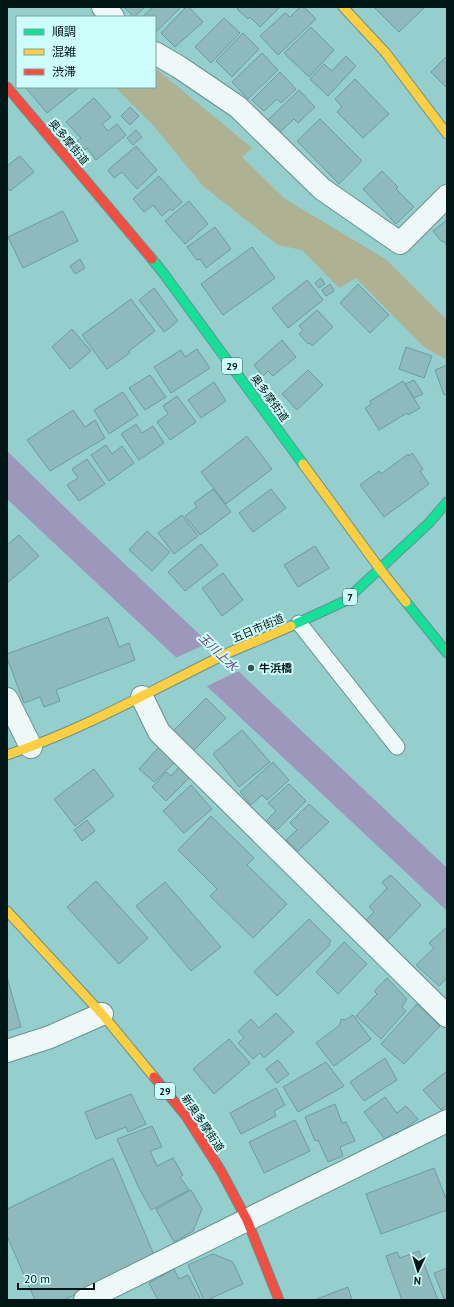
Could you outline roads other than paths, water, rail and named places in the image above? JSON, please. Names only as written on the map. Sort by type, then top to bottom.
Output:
[{"type":"main road","points":[[343,7],[367,31],[403,74],[447,134]]},
{"type":"main road","name":"奥多摩街道","points":[[7,87],[164,274],[380,569],[447,653]]},
{"type":"main road","name":"五日市街道","points":[[7,755],[31,747],[142,697],[227,654],[299,623],[345,601],[429,523],[447,502]]},
{"type":"main road","name":"新奥多摩街道","points":[[7,911],[102,1014],[186,1116],[221,1171],[247,1220],[279,1300]]},
{"type":"street","points":[[103,7],[112,16]]},
{"type":"street","points":[[156,54],[179,67],[238,107],[322,189],[400,243],[447,196]]},
{"type":"street","points":[[142,697],[159,732],[447,1016]]},
{"type":"street","points":[[7,699],[31,747]]},
{"type":"street","points":[[7,1051],[50,1037],[102,1014]]},
{"type":"street","points":[[85,1300],[247,1220],[446,1125]]},
{"type":"lane","points":[[299,623],[397,747]]},
{"type":"water","name":"玉川上水","points":[[7,451],[447,868],[447,911],[7,499]]},
{"type":"place","name":"牛浜橋","points":[[251,668]]}]
